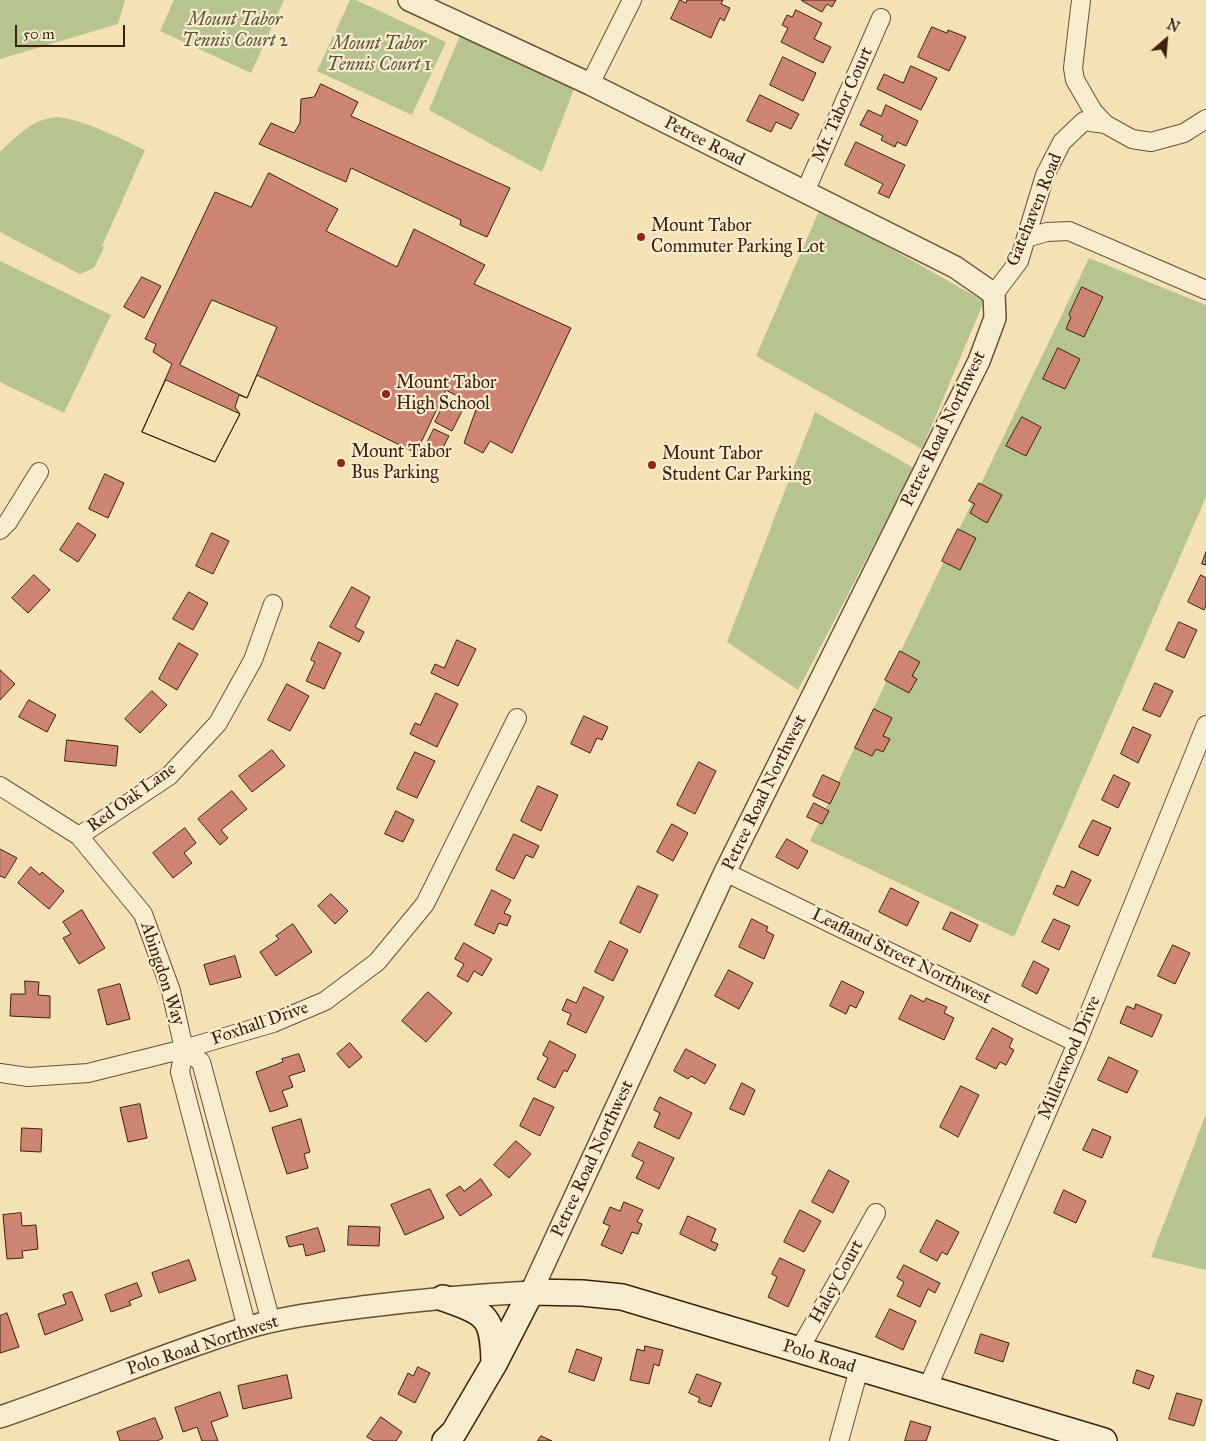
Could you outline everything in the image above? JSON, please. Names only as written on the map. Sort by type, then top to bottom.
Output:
[{"type":"main road","name":"Polo Road","points":[[531,1292],[622,1297],[1104,1441]]},
{"type":"main road","points":[[445,1441],[454,1432],[494,1364],[531,1292]]},
{"type":"main road","points":[[443,1298],[473,1309],[485,1318],[491,1329],[494,1364]]},
{"type":"street","name":"Petree Road","points":[[409,0],[590,84],[955,266],[994,294]]},
{"type":"street","points":[[590,84],[632,0]]},
{"type":"street","points":[[1081,0],[1073,68],[1075,80],[1093,111],[1105,124],[1132,139],[1150,142],[1184,133],[1206,119]]},
{"type":"street","name":"Mt. Tabor Court","points":[[805,192],[881,18]]},
{"type":"street","name":"Gatehaven Road","points":[[994,294],[1019,261],[1045,175],[1062,142],[1084,122],[1105,124]]},
{"type":"street","points":[[1026,238],[1047,232],[1069,231],[1206,290]]},
{"type":"street","name":"Petree Road Northwest","points":[[531,1292],[725,872],[979,361],[994,318],[994,294]]},
{"type":"street","points":[[0,530],[8,522],[39,472]]},
{"type":"street","name":"Red Oak Lane","points":[[79,836],[169,776],[218,723],[253,660],[273,604]]},
{"type":"street","name":"Foxhall Drive","points":[[0,1074],[28,1077],[88,1073],[273,1024],[324,1001],[377,962],[425,904],[517,718]]},
{"type":"street","name":"Millerwood Drive","points":[[926,1388],[1077,1043],[1206,724]]},
{"type":"street","name":"Abingdon Way","points":[[0,786],[79,836],[143,914],[171,991],[184,1049],[180,1072],[247,1328]]},
{"type":"street","name":"Leafland Street Northwest","points":[[725,872],[1077,1043]]},
{"type":"street","name":"Abingdon Way","points":[[184,1049],[201,1062],[271,1322]]},
{"type":"street","name":"Haley Court","points":[[799,1350],[876,1213]]},
{"type":"street","name":"Polo Road Northwest","points":[[0,1416],[139,1365],[247,1328],[271,1322],[322,1312],[443,1298],[531,1292]]},
{"type":"street","points":[[839,1441],[860,1369]]},
{"type":"green space","points":[[0,0],[125,0],[118,24],[0,59]]},
{"type":"green space","name":"Mount Tabor Tennis Court 2","points":[[174,0],[284,0],[251,73],[160,31]]},
{"type":"green space","name":"Mount Tabor Tennis Court 1","points":[[350,0],[356,0],[446,42],[412,115],[317,71]]},
{"type":"green space","points":[[461,33],[574,89],[542,172],[429,110]]},
{"type":"green space","points":[[58,117],[92,126],[145,150],[94,268],[80,274],[0,232],[0,152],[33,124]]},
{"type":"green space","points":[[820,209],[984,301],[922,449],[756,356]]},
{"type":"green space","points":[[1089,258],[1206,305],[1206,497],[1014,937],[810,841]]},
{"type":"green space","points":[[0,261],[111,315],[64,413],[0,382]]},
{"type":"green space","points":[[815,412],[914,468],[798,690],[727,642]]},
{"type":"green space","points":[[1206,1114],[1206,1270],[1151,1257]]},
{"type":"building","points":[[680,0],[686,3],[687,0],[723,0],[721,4],[730,8],[724,21],[720,18],[711,38],[671,19]]},
{"type":"building","points":[[802,0],[836,0],[832,7],[827,4],[822,12]]},
{"type":"building","points":[[796,10],[822,23],[814,39],[831,47],[823,63],[781,42],[788,28],[782,25],[787,15],[792,17]]},
{"type":"building","points":[[932,27],[947,33],[948,30],[966,37],[949,71],[918,57]]},
{"type":"building","points":[[783,57],[816,73],[803,101],[770,85]]},
{"type":"building","points":[[911,66],[937,78],[921,110],[877,89],[884,74],[903,83]]},
{"type":"building","points":[[321,84],[358,102],[351,116],[510,188],[487,237],[460,225],[461,220],[351,168],[346,182],[259,144],[271,123],[294,133],[300,123],[301,99],[314,97]]},
{"type":"building","points":[[760,95],[799,114],[791,129],[776,122],[771,132],[747,121]]},
{"type":"building","points":[[886,105],[918,121],[906,146],[897,142],[895,147],[881,140],[883,136],[860,125],[868,110],[881,116]]},
{"type":"building","points":[[856,142],[905,165],[889,198],[878,193],[883,184],[845,165]]},
{"type":"building","points":[[269,173],[338,209],[326,231],[397,267],[414,229],[485,265],[474,284],[571,328],[512,453],[490,441],[483,453],[464,443],[477,407],[446,390],[416,453],[257,375],[247,398],[239,395],[235,407],[240,414],[215,462],[142,432],[172,364],[153,352],[156,344],[145,339],[215,192],[251,207]]},
{"type":"building","points":[[142,277],[161,286],[144,318],[124,307]]},
{"type":"building","points":[[1082,287],[1103,297],[1084,337],[1066,329],[1071,317],[1069,315]]},
{"type":"building","points":[[212,300],[277,327],[247,398],[180,365]]},
{"type":"building","points":[[1058,348],[1080,359],[1065,389],[1043,379]]},
{"type":"building","points":[[166,380],[240,414],[215,462],[142,432]]},
{"type":"building","points":[[447,398],[464,407],[452,431],[435,422]]},
{"type":"building","points":[[1022,417],[1041,427],[1026,456],[1006,446]]},
{"type":"building","points":[[434,429],[449,436],[438,457],[424,449]]},
{"type":"building","points":[[105,474],[124,483],[108,518],[89,509]]},
{"type":"building","points":[[979,483],[1002,495],[987,523],[970,513],[975,504],[969,501]]},
{"type":"building","points":[[78,523],[96,535],[78,562],[60,550]]},
{"type":"building","points":[[958,529],[976,538],[960,570],[942,561]]},
{"type":"building","points":[[212,533],[229,541],[213,574],[196,566]]},
{"type":"building","points":[[1206,552],[1206,565],[1202,564]]},
{"type":"building","points":[[34,575],[50,590],[28,613],[12,598]]},
{"type":"building","points":[[1201,575],[1206,578],[1206,606],[1204,610],[1188,602]]},
{"type":"building","points":[[352,587],[370,597],[355,627],[364,632],[359,642],[330,627]]},
{"type":"building","points":[[189,592],[208,603],[193,630],[173,619]]},
{"type":"building","points":[[1179,622],[1197,630],[1184,658],[1166,650]]},
{"type":"building","points":[[457,640],[476,649],[458,686],[431,673],[435,664],[444,668]]},
{"type":"building","points":[[319,642],[341,653],[324,689],[306,681],[315,662],[311,660]]},
{"type":"building","points":[[179,643],[198,654],[177,690],[159,679]]},
{"type":"building","points":[[900,651],[920,662],[912,676],[917,679],[909,693],[885,680]]},
{"type":"building","points":[[0,670],[15,684],[0,700]]},
{"type":"building","points":[[1155,683],[1173,691],[1160,717],[1143,710]]},
{"type":"building","points":[[287,684],[309,696],[290,731],[268,720]]},
{"type":"building","points":[[152,691],[167,705],[140,733],[125,719]]},
{"type":"building","points":[[436,693],[458,704],[437,747],[410,734],[415,723],[420,725]]},
{"type":"building","points":[[29,700],[56,715],[47,732],[19,717]]},
{"type":"building","points":[[874,709],[892,718],[883,736],[890,739],[883,752],[876,749],[872,756],[855,748]]},
{"type":"building","points":[[584,716],[608,727],[602,740],[597,738],[590,753],[571,744]]},
{"type":"building","points":[[1133,727],[1151,735],[1138,763],[1121,754]]},
{"type":"building","points":[[67,740],[118,746],[116,766],[65,761]]},
{"type":"building","points":[[272,750],[285,766],[252,792],[239,776]]},
{"type":"building","points":[[415,752],[435,761],[417,798],[397,789]]},
{"type":"building","points":[[699,762],[716,771],[695,814],[677,805]]},
{"type":"building","points":[[823,775],[840,783],[830,804],[813,796]]},
{"type":"building","points":[[1114,775],[1130,783],[1118,808],[1102,800]]},
{"type":"building","points":[[538,786],[558,795],[541,831],[521,821]]},
{"type":"building","points":[[232,791],[247,809],[221,830],[228,838],[220,845],[198,819]]},
{"type":"building","points":[[814,803],[829,811],[822,824],[807,817]]},
{"type":"building","points":[[396,811],[414,820],[403,842],[385,834]]},
{"type":"building","points":[[1093,820],[1111,828],[1098,856],[1079,847]]},
{"type":"building","points":[[672,824],[688,833],[673,861],[657,852]]},
{"type":"building","points":[[185,828],[196,843],[184,853],[192,863],[173,878],[153,853]]},
{"type":"building","points":[[514,834],[539,846],[533,858],[526,855],[514,879],[496,870]]},
{"type":"building","points":[[787,839],[808,851],[798,869],[776,857]]},
{"type":"building","points":[[0,849],[17,858],[5,878],[0,876]]},
{"type":"building","points":[[31,867],[40,875],[42,872],[64,891],[49,909],[18,883]]},
{"type":"building","points":[[1072,871],[1091,880],[1078,906],[1053,894],[1057,885],[1064,888]]},
{"type":"building","points":[[638,886],[658,895],[640,933],[620,923]]},
{"type":"building","points":[[891,888],[919,902],[907,926],[879,912]]},
{"type":"building","points":[[492,890],[511,900],[504,913],[511,916],[507,926],[499,923],[494,934],[475,925]]},
{"type":"building","points":[[331,894],[348,911],[335,924],[318,906]]},
{"type":"building","points":[[82,910],[105,948],[79,964],[63,938],[71,934],[63,922]]},
{"type":"building","points":[[951,912],[978,925],[970,942],[943,929]]},
{"type":"building","points":[[752,919],[768,927],[766,931],[774,935],[764,959],[739,947]]},
{"type":"building","points":[[1054,919],[1070,926],[1059,950],[1042,942]]},
{"type":"building","points":[[293,924],[312,952],[276,976],[260,952],[279,939],[276,936]]},
{"type":"building","points":[[610,941],[628,950],[613,981],[595,972]]},
{"type":"building","points":[[464,943],[492,959],[482,976],[474,971],[468,982],[457,976],[464,964],[455,959]]},
{"type":"building","points":[[1173,945],[1190,953],[1175,984],[1158,976]]},
{"type":"building","points":[[235,956],[241,977],[210,985],[204,965]]},
{"type":"building","points":[[1034,961],[1049,969],[1037,994],[1022,986]]},
{"type":"building","points":[[729,970],[753,983],[739,1009],[715,996]]},
{"type":"building","points":[[25,981],[39,982],[38,995],[50,996],[50,1018],[10,1016],[11,994],[25,994]]},
{"type":"building","points":[[842,981],[864,992],[856,1008],[850,1005],[846,1014],[830,1006]]},
{"type":"building","points":[[120,984],[130,1019],[107,1025],[98,990]]},
{"type":"building","points":[[584,987],[604,997],[586,1033],[567,1024],[571,1014],[562,1010],[567,999],[576,1003]]},
{"type":"building","points":[[428,992],[452,1013],[426,1042],[402,1021]]},
{"type":"building","points":[[911,995],[924,1002],[926,998],[947,1007],[944,1013],[954,1018],[944,1040],[899,1019]]},
{"type":"building","points":[[1136,1004],[1162,1015],[1152,1037],[1120,1023],[1127,1006],[1134,1009]]},
{"type":"building","points":[[993,1028],[1013,1039],[1009,1047],[1014,1050],[1006,1065],[1000,1062],[996,1069],[976,1059]]},
{"type":"building","points":[[550,1041],[576,1055],[567,1072],[564,1070],[555,1088],[537,1079],[548,1058],[543,1055]]},
{"type":"building","points":[[350,1043],[362,1057],[349,1068],[337,1054]]},
{"type":"building","points":[[686,1049],[716,1065],[705,1084],[691,1076],[688,1079],[674,1071]]},
{"type":"building","points":[[299,1054],[305,1071],[289,1076],[293,1087],[282,1091],[288,1106],[270,1112],[256,1072],[283,1062],[282,1059]]},
{"type":"building","points":[[1109,1057],[1138,1071],[1127,1093],[1098,1080]]},
{"type":"building","points":[[742,1083],[755,1090],[744,1115],[730,1109]]},
{"type":"building","points":[[961,1086],[979,1095],[958,1137],[940,1127]]},
{"type":"building","points":[[660,1097],[692,1113],[679,1139],[654,1127],[660,1113],[654,1110]]},
{"type":"building","points":[[534,1098],[554,1107],[540,1136],[520,1126]]},
{"type":"building","points":[[140,1104],[147,1138],[128,1142],[120,1108]]},
{"type":"building","points":[[301,1119],[310,1152],[304,1154],[308,1168],[287,1174],[272,1128]]},
{"type":"building","points":[[22,1128],[42,1129],[41,1152],[21,1151]]},
{"type":"building","points":[[1093,1129],[1111,1137],[1102,1158],[1083,1150]]},
{"type":"building","points":[[516,1141],[531,1154],[509,1178],[494,1165]]},
{"type":"building","points":[[639,1142],[674,1158],[659,1189],[636,1178],[644,1162],[632,1156]]},
{"type":"building","points":[[829,1170],[849,1181],[833,1213],[812,1202]]},
{"type":"building","points":[[481,1179],[492,1195],[460,1216],[446,1195],[460,1186],[464,1191]]},
{"type":"building","points":[[430,1189],[444,1218],[405,1235],[391,1205]]},
{"type":"building","points":[[1064,1190],[1086,1201],[1076,1223],[1054,1213]]},
{"type":"building","points":[[624,1202],[643,1210],[637,1222],[642,1224],[638,1234],[632,1232],[622,1254],[601,1245],[610,1226],[603,1223],[610,1207],[620,1211]]},
{"type":"building","points":[[800,1210],[821,1221],[804,1252],[784,1242]]},
{"type":"building","points":[[21,1213],[22,1226],[36,1225],[38,1249],[22,1251],[23,1258],[7,1259],[3,1215]]},
{"type":"building","points":[[688,1216],[716,1229],[711,1241],[718,1244],[715,1251],[680,1234]]},
{"type":"building","points":[[937,1220],[959,1232],[947,1255],[942,1252],[937,1261],[920,1252]]},
{"type":"building","points":[[349,1226],[380,1227],[379,1246],[348,1245]]},
{"type":"building","points":[[318,1228],[325,1251],[306,1256],[303,1244],[289,1247],[286,1237]]},
{"type":"building","points":[[780,1258],[805,1270],[788,1307],[768,1297],[777,1277],[772,1274]]},
{"type":"building","points":[[189,1260],[196,1280],[159,1293],[152,1273]]},
{"type":"building","points":[[904,1265],[940,1283],[935,1293],[928,1289],[920,1307],[897,1296],[904,1282],[897,1278]]},
{"type":"building","points":[[137,1283],[142,1296],[129,1301],[131,1305],[111,1312],[105,1295]]},
{"type":"building","points":[[72,1292],[83,1320],[45,1335],[38,1314],[66,1304],[63,1295]]},
{"type":"building","points":[[890,1309],[916,1321],[903,1350],[876,1337]]},
{"type":"building","points":[[7,1313],[19,1347],[0,1353],[0,1316]]},
{"type":"building","points":[[981,1334],[1009,1343],[1003,1362],[975,1353]]},
{"type":"building","points":[[645,1346],[663,1350],[659,1366],[654,1364],[649,1384],[630,1380],[637,1349],[644,1351]]},
{"type":"building","points":[[577,1349],[602,1358],[594,1381],[569,1372]]},
{"type":"building","points":[[418,1367],[430,1373],[415,1403],[398,1394],[408,1373],[413,1376]]},
{"type":"building","points":[[1137,1370],[1154,1376],[1149,1389],[1133,1383]]},
{"type":"building","points":[[697,1374],[721,1383],[711,1407],[698,1402],[700,1398],[689,1393]]},
{"type":"building","points":[[287,1375],[292,1398],[243,1409],[238,1386]]},
{"type":"building","points":[[220,1392],[228,1416],[211,1422],[218,1441],[202,1441],[197,1427],[183,1432],[175,1408]]},
{"type":"building","points":[[1177,1393],[1202,1400],[1194,1426],[1169,1419]]},
{"type":"building","points":[[381,1417],[402,1432],[396,1441],[374,1441],[367,1437]]},
{"type":"building","points":[[155,1418],[163,1438],[157,1441],[120,1441],[117,1432]]},
{"type":"building","points":[[911,1421],[931,1427],[926,1441],[905,1441]]},
{"type":"building","points":[[541,1436],[552,1441],[538,1441]]},
{"type":"place","name":"Mount Tabor Commuter Parking Lot","points":[[641,237]]},
{"type":"place","name":"Mount Tabor High School","points":[[386,394]]},
{"type":"place","name":"Mount Tabor Bus Parking","points":[[341,463]]},
{"type":"place","name":"Mount Tabor Student Car Parking","points":[[652,465]]}]
